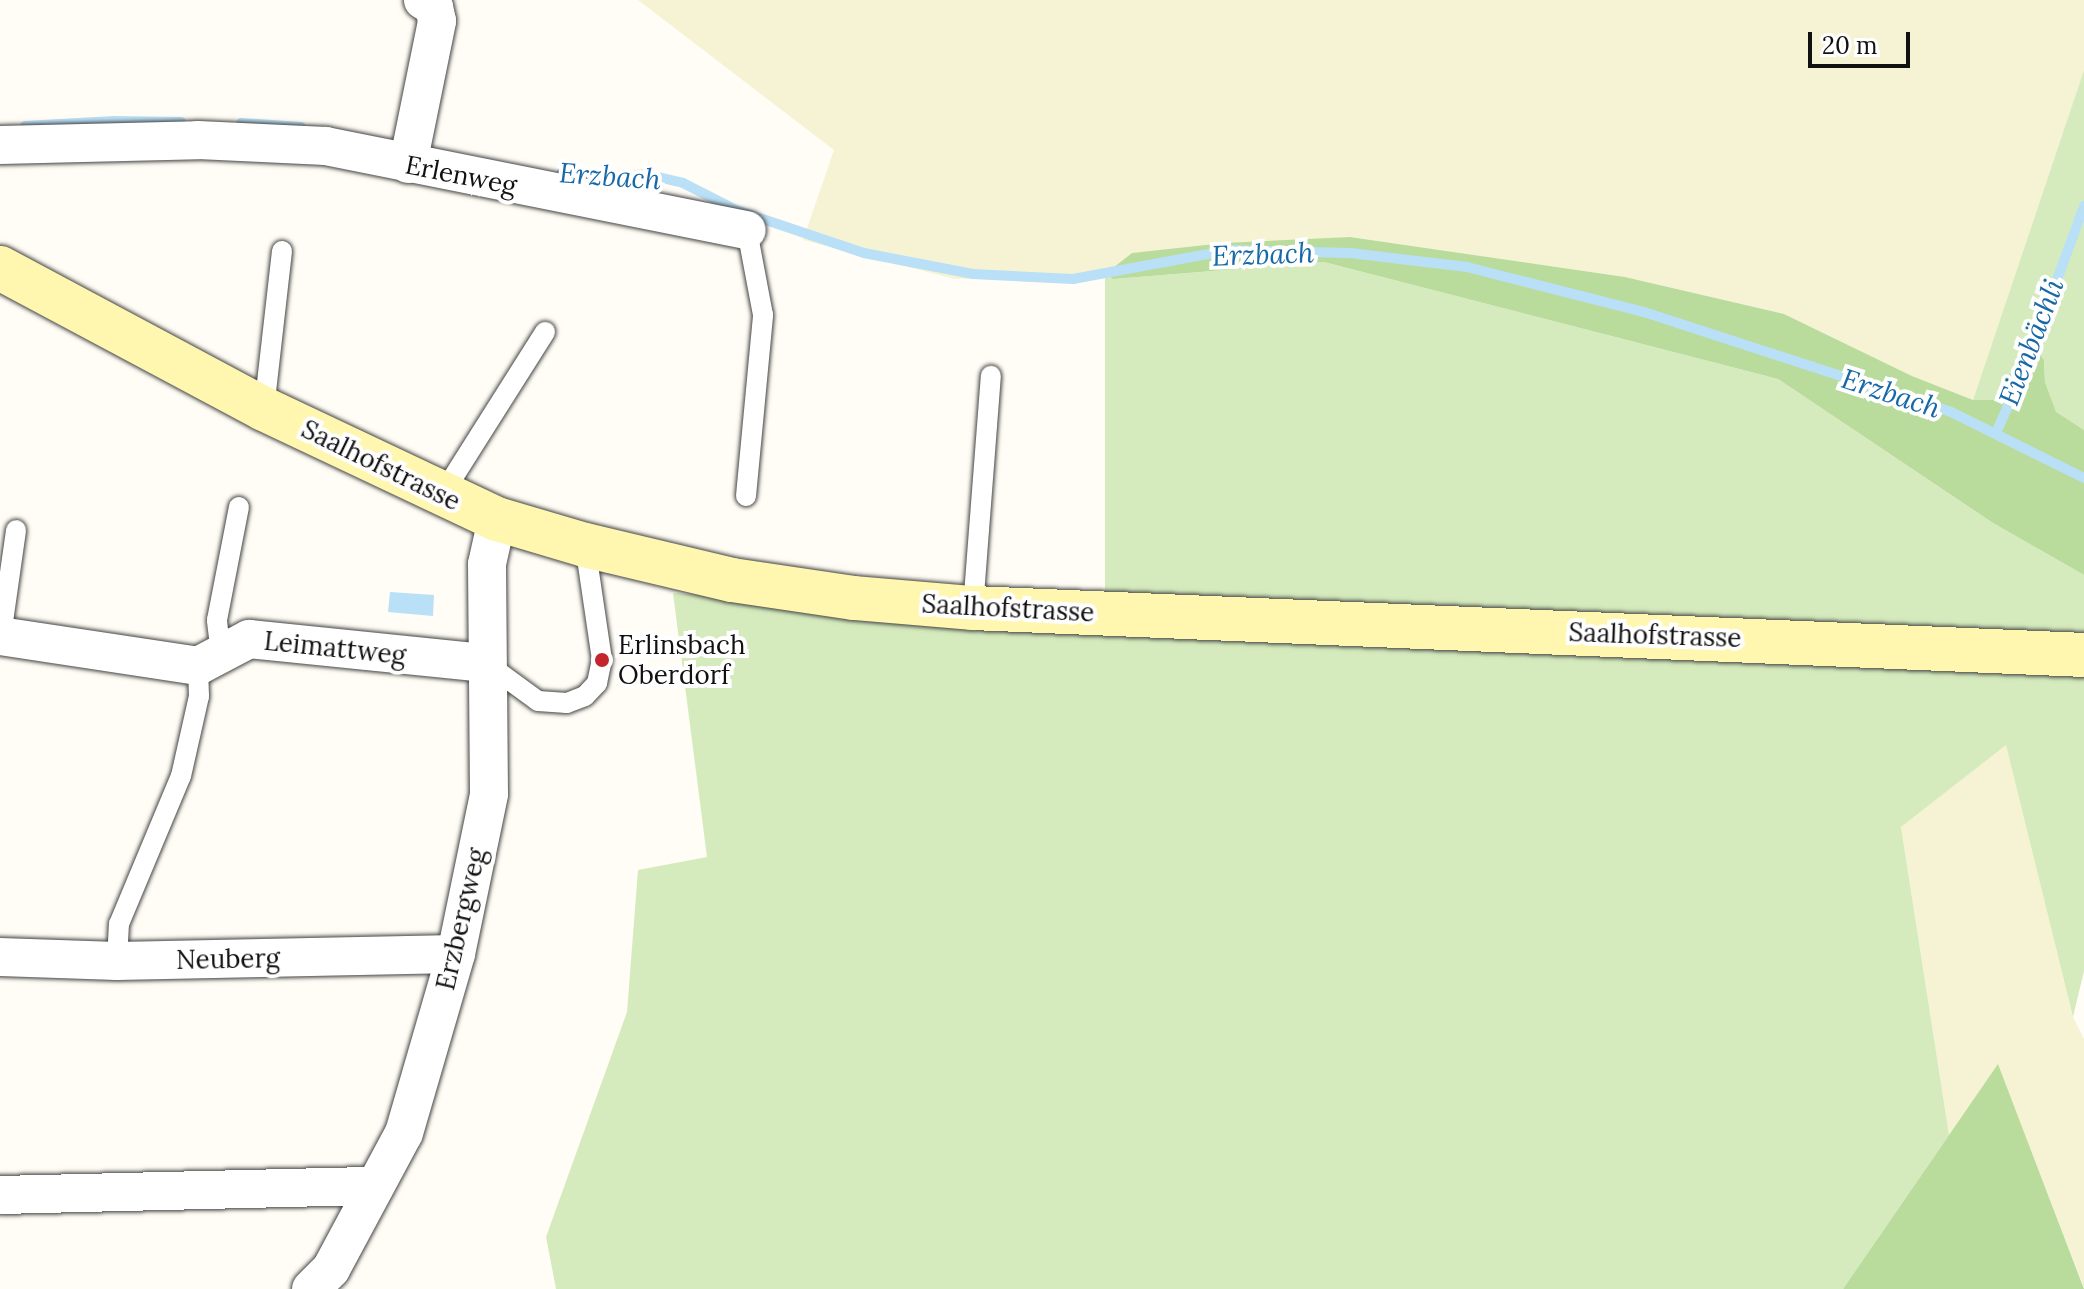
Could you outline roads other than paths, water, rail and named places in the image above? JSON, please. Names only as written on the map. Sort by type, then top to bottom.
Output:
[{"type":"main road","name":"Saalhofstrasse","points":[[0,268],[264,409],[497,519],[585,545],[763,585],[854,598],[973,608],[2084,655]]},
{"type":"street","points":[[408,164],[437,21],[434,7],[423,0]]},
{"type":"street","name":"Erlenweg","points":[[0,145],[198,140],[326,146],[747,230]]},
{"type":"street","name":"Erzbergweg","points":[[311,1289],[331,1269],[404,1133],[456,954],[489,794],[487,564],[497,519]]},
{"type":"street","points":[[1,636],[210,660]]},
{"type":"street","name":"Leimattweg","points":[[210,660],[249,639],[486,663]]},
{"type":"street","name":"Neuberg","points":[[0,957],[117,961],[456,954]]},
{"type":"street","points":[[0,1195],[375,1186]]},
{"type":"lane","name":"Erlenweg","points":[[746,496],[763,315],[747,230]]},
{"type":"lane","points":[[264,409],[282,251]]},
{"type":"lane","points":[[442,495],[545,332]]},
{"type":"lane","points":[[973,608],[991,376]]},
{"type":"lane","points":[[117,961],[119,924],[181,776],[210,660],[239,507]]},
{"type":"lane","points":[[1,636],[16,530]]},
{"type":"lane","points":[[486,663],[538,701],[567,703],[585,696],[597,683],[602,660],[585,545]]},
{"type":"water","points":[[390,592],[434,595],[433,616],[388,612]]},
{"type":"waterway","name":"Erzbach","points":[[25,126],[114,121],[181,122]]},
{"type":"waterway","name":"Erzbach","points":[[241,123],[301,127]]},
{"type":"waterway","name":"Erzbach","points":[[560,174],[595,180],[645,174],[683,183],[736,210],[864,253],[973,274],[1073,279],[1230,250],[1350,253],[1467,267],[1644,312],[1949,411],[2084,478]]},
{"type":"waterway","name":"Eienbächli","points":[[1996,433],[2023,372],[2084,206]]},
{"type":"place","name":"Erlinsbach Oberdorf","points":[[602,660]]}]
